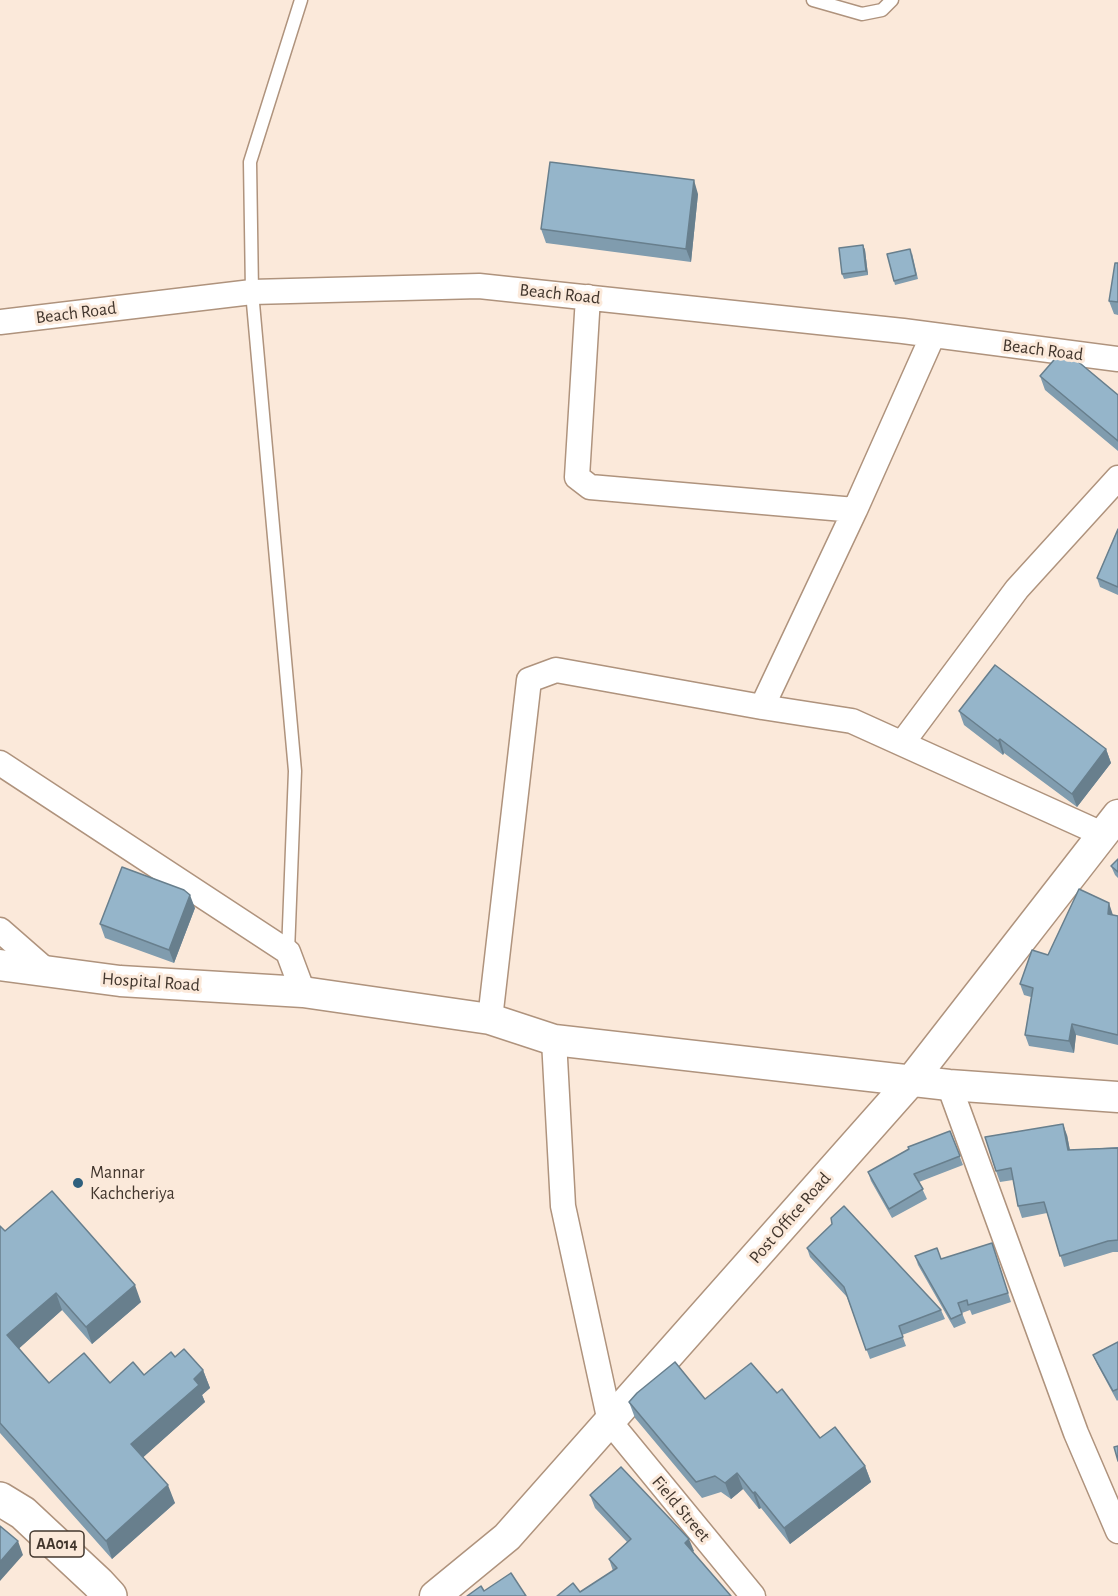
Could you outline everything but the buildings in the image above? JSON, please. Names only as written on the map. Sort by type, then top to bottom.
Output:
[{"type":"highway","name":"AA014","points":[[0,1499],[23,1513],[97,1592]]},
{"type":"street","name":"Beach Road","points":[[0,322],[252,292],[479,286],[933,335],[1118,359]]},
{"type":"street","points":[[588,297],[577,477],[590,487],[855,510]]},
{"type":"street","points":[[762,707],[855,510],[933,335]]},
{"type":"street","points":[[903,742],[1017,589],[1118,478]]},
{"type":"street","points":[[490,1019],[529,680],[556,670],[852,721],[1110,825]]},
{"type":"street","points":[[0,763],[288,952],[303,992]]},
{"type":"street","name":"Post Office Road","points":[[435,1596],[507,1537],[911,1081],[1110,825]]},
{"type":"street","points":[[0,930],[48,972]]},
{"type":"street","name":"Hospital Road","points":[[0,965],[120,981],[303,992],[490,1019],[554,1040],[949,1085],[1118,1097]]},
{"type":"street","points":[[554,1040],[563,1206],[609,1422]]},
{"type":"street","points":[[949,1085],[1076,1432],[1118,1531]]},
{"type":"street","name":"Field Street","points":[[609,1422],[753,1596]]},
{"type":"lane","points":[[288,952],[295,771],[252,292],[250,162],[301,0]]},
{"type":"lane","points":[[813,0],[862,14],[882,10],[892,0]]},
{"type":"place","name":"Mannar Kachcheriya","points":[[78,1183]]}]
